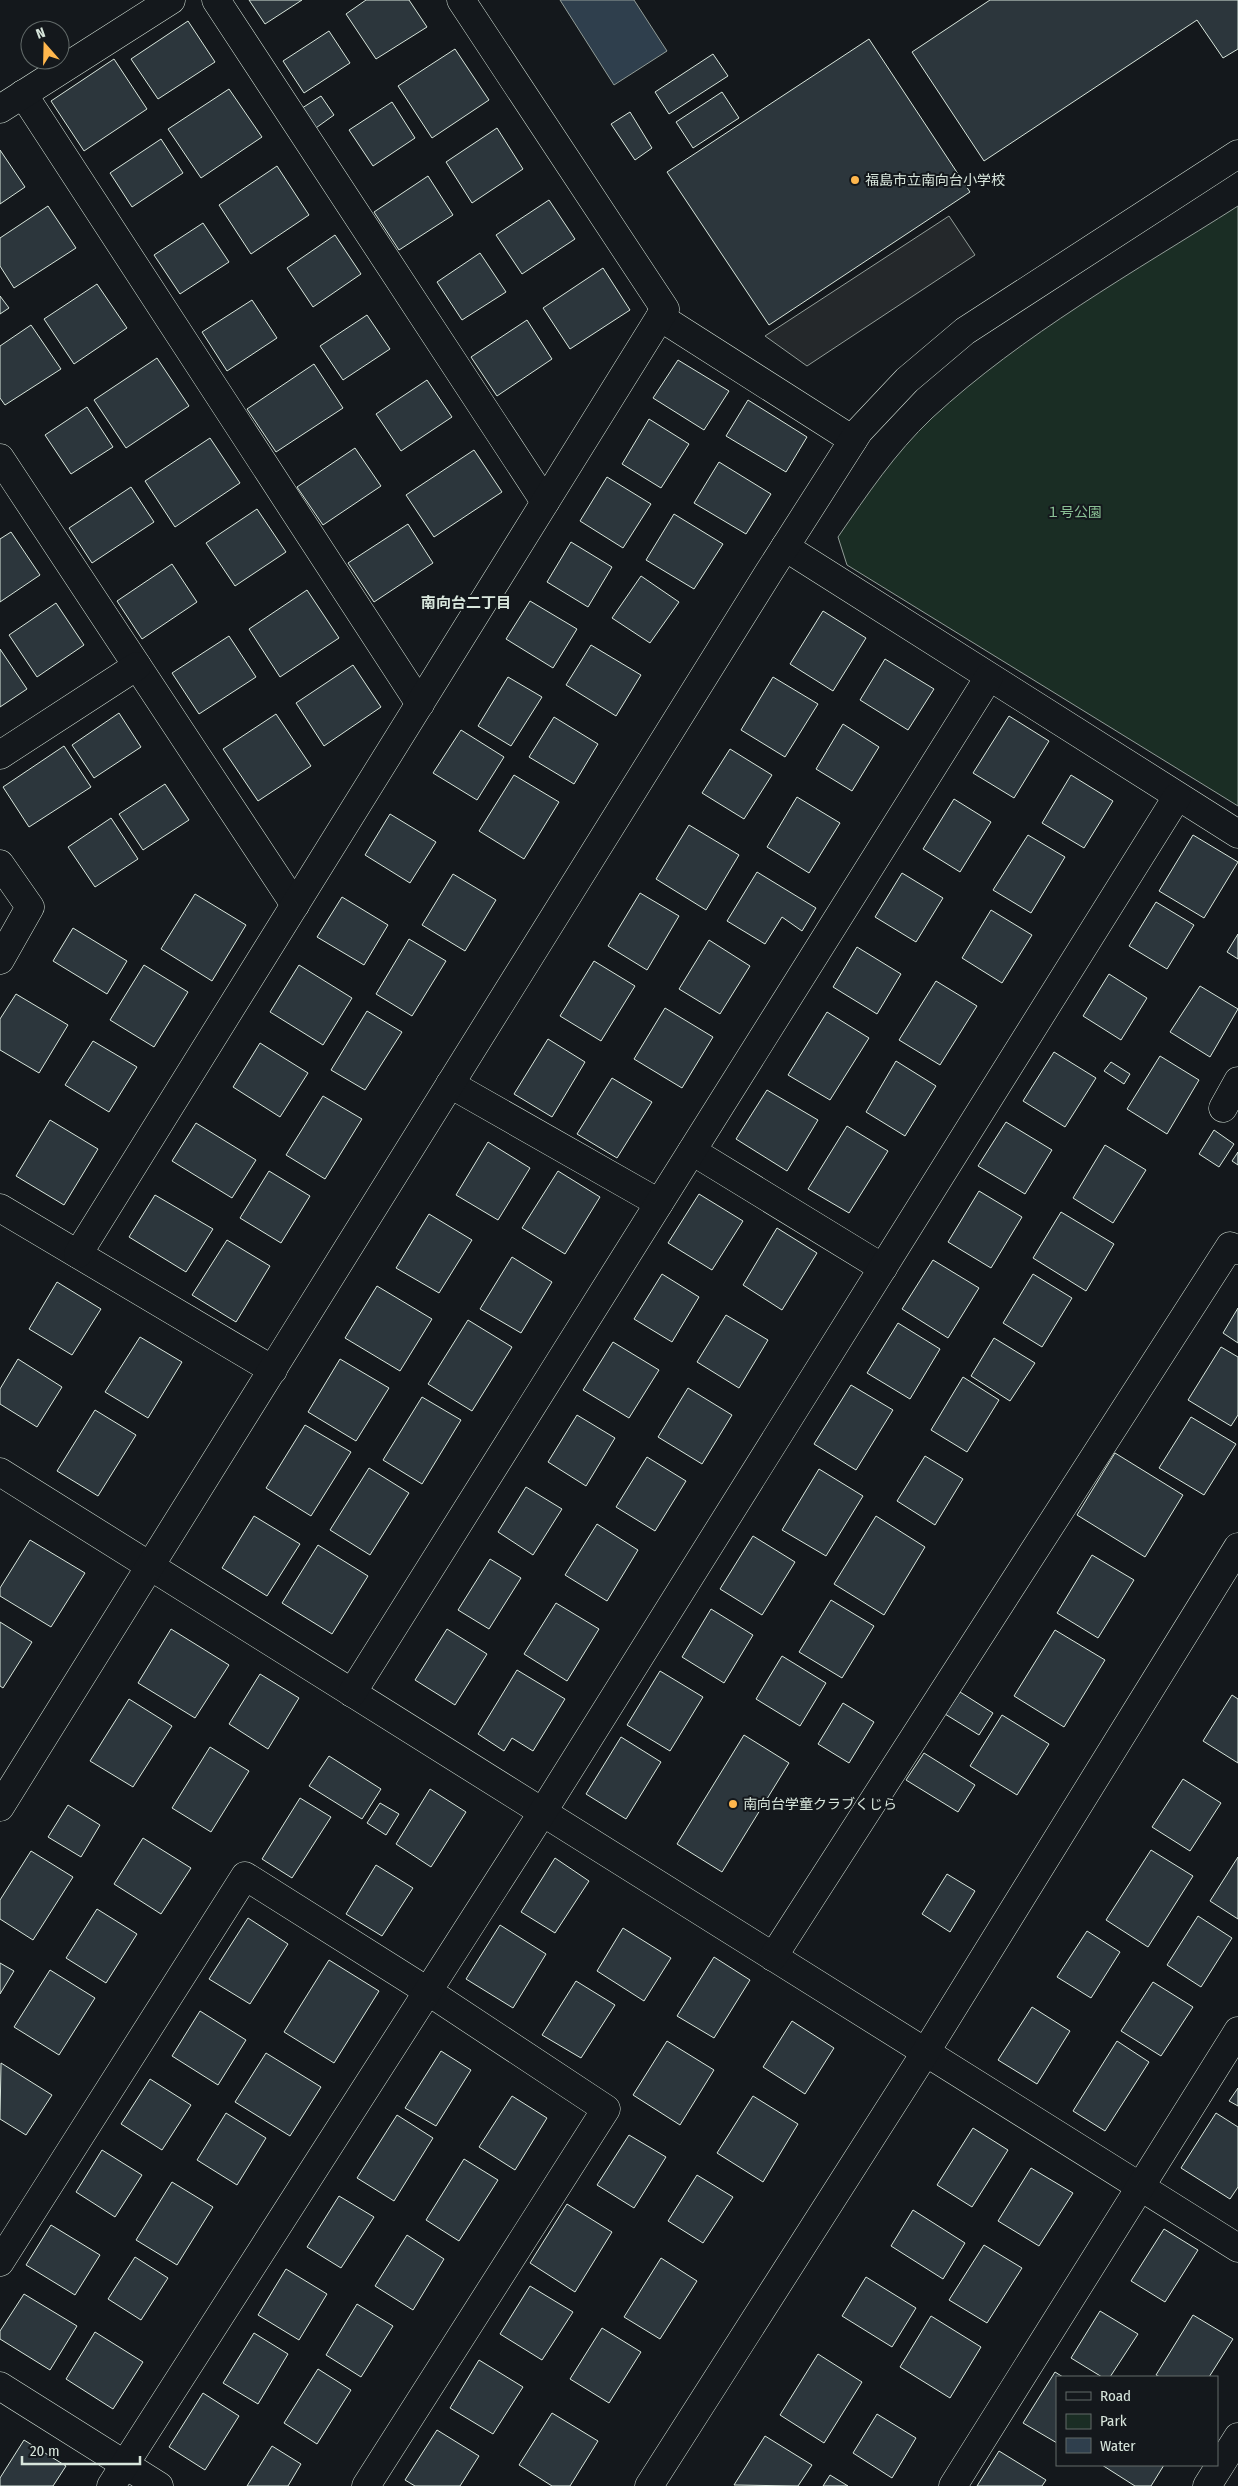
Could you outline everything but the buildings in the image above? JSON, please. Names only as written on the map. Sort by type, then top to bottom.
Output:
[{"type":"street","points":[[0,109],[171,0]]},
{"type":"street","points":[[216,0],[545,502]]},
{"type":"street","points":[[78,1254],[665,310],[460,0]]},
{"type":"street","points":[[23,94],[420,704]]},
{"type":"street","points":[[0,1807],[859,431],[907,380],[965,331],[1238,154]]},
{"type":"street","points":[[660,317],[853,440]]},
{"type":"street","points":[[0,458],[295,905]]},
{"type":"street","points":[[785,547],[1238,834]]},
{"type":"street","points":[[0,755],[137,666]]},
{"type":"street","points":[[352,1693],[989,677]]},
{"type":"street","points":[[118,2475],[542,1813],[1177,797]]},
{"type":"street","points":[[0,864],[30,907],[0,960]]},
{"type":"street","points":[[1223,1108],[1238,1081]]},
{"type":"street","points":[[450,1084],[659,1203]]},
{"type":"street","points":[[692,1151],[883,1268]]},
{"type":"street","points":[[0,1208],[273,1370]]},
{"type":"street","points":[[773,1957],[1230,1246],[1238,1250]]},
{"type":"street","points":[[0,1472],[1238,2248]]},
{"type":"street","points":[[649,2486],[925,2053],[1238,1547]]},
{"type":"street","points":[[0,2262],[245,1876],[429,1992],[606,2109],[366,2486]]},
{"type":"street","points":[[953,2486],[1238,2031]]},
{"type":"street","points":[[0,2386],[118,2475],[159,2486]]},
{"type":"street","points":[[1207,2486],[1238,2437]]},
{"type":"green space","name":"１号公園","points":[[1238,206],[1238,806],[847,565],[838,537],[906,445],[932,418],[967,387],[1041,331]]},
{"type":"shaded area","points":[[949,216],[975,255],[807,366],[765,336]]},
{"type":"water","points":[[560,0],[634,0],[667,51],[614,85]]},
{"type":"place","name":"福島市立南向台小学校","points":[[855,180]]},
{"type":"place","name":"南向台学童クラブくじら","points":[[733,1804]]},
{"type":"district","name":"南向台二丁目","points":[[466,603]]}]
